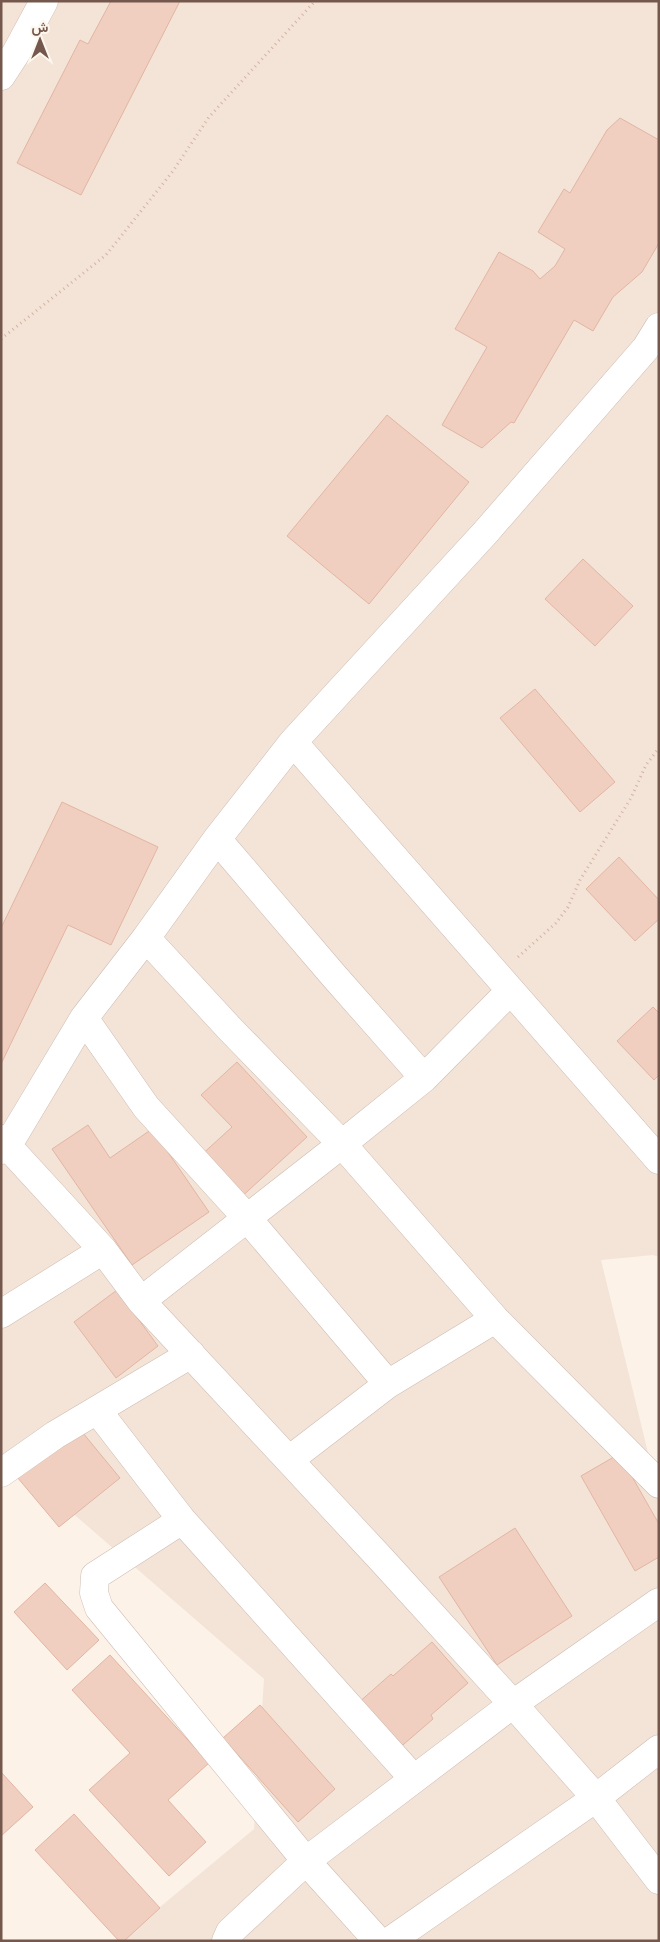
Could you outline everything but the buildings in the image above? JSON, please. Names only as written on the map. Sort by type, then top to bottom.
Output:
[{"type":"street","points":[[3,70],[44,1]]},
{"type":"street","points":[[659,327],[646,348],[529,484],[293,742],[217,838],[146,938],[84,1018],[4,1144],[103,1250],[141,1301],[513,1704],[596,1798],[659,1880]]},
{"type":"street","points":[[293,742],[659,1160]]},
{"type":"street","points":[[217,838],[334,976],[424,1078]]},
{"type":"street","points":[[146,938],[230,1029],[342,1144],[495,1320],[659,1484]]},
{"type":"street","points":[[141,1301],[424,1078],[504,984]]},
{"type":"street","points":[[84,1018],[146,1107],[247,1218],[388,1384]]},
{"type":"street","points":[[1,1314],[103,1250]]},
{"type":"street","points":[[289,1460],[388,1384],[495,1320]]},
{"type":"street","points":[[1,1473],[54,1435],[191,1354]]},
{"type":"street","points":[[97,1410],[182,1520],[414,1779]]},
{"type":"street","points":[[182,1520],[95,1576],[94,1593],[99,1608],[306,1862],[378,1941]]},
{"type":"street","points":[[226,1941],[230,1932],[306,1862],[513,1704],[659,1602]]},
{"type":"street","points":[[390,1941],[596,1798],[659,1749]]},
{"type":"path","points":[[1,339],[106,255],[173,171],[209,117],[315,1]]},
{"type":"path","points":[[504,984],[568,907],[580,880],[631,798],[646,765],[659,748]]},
{"type":"shaded area","points":[[1,1],[659,1],[659,1257],[653,1255],[601,1260],[652,1469],[659,1472],[659,1941],[119,1941],[254,1829],[264,1679],[17,1465],[1,1474]]}]
